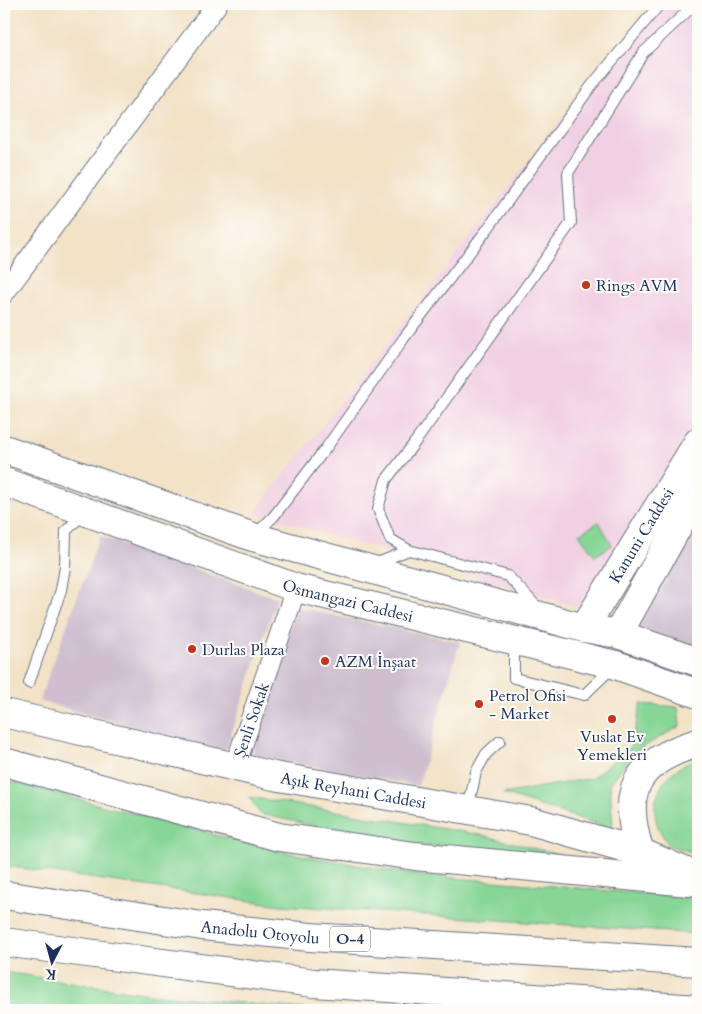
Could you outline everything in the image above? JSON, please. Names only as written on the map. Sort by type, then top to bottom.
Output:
[{"type":"main road","points":[[4,435],[61,457],[76,474]]},
{"type":"main road","name":"Kanuni Caddesi","points":[[584,628],[698,442]]},
{"type":"main road","points":[[4,449],[253,538],[584,628],[618,634],[698,662]]},
{"type":"main road","name":"Osmangazi Caddesi","points":[[4,482],[296,588],[604,662],[698,694]]},
{"type":"main road","name":"Kanuni Caddesi","points":[[604,662],[698,490]]},
{"type":"main road","points":[[584,628],[604,662]]},
{"type":"main road","name":"Aşık Reyhani Caddesi","points":[[4,713],[274,776],[531,821],[640,852],[698,877]]},
{"type":"main road","points":[[640,852],[631,825],[630,813],[631,797],[639,779],[649,767],[662,758],[698,743]]},
{"type":"main road","points":[[4,762],[279,837],[414,856],[579,870],[698,883]]},
{"type":"main road","name":"Anadolu Otoyolu","points":[[4,895],[202,926],[310,937],[698,962]]},
{"type":"main road","points":[[4,942],[314,983],[698,1010]]},
{"type":"street","points":[[4,293],[217,4]]},
{"type":"street","name":"Şenli Sokak","points":[[235,766],[296,588]]},
{"type":"lane","points":[[253,538],[274,516],[326,448],[404,338],[486,231],[592,85],[660,4]]},
{"type":"lane","points":[[548,618],[508,576],[409,550],[390,538],[378,510],[386,480],[416,441],[571,223],[568,173],[643,53],[695,4]]},
{"type":"lane","points":[[29,683],[61,590],[65,567],[66,531],[74,520],[86,512]]},
{"type":"lane","points":[[365,568],[409,550]]},
{"type":"lane","points":[[514,640],[514,678],[584,694],[604,662]]},
{"type":"lane","points":[[468,810],[476,772],[486,754],[500,741]]},
{"type":"shaded area","points":[[652,4],[678,4],[698,19],[698,420],[583,608],[254,513]]},
{"type":"shaded area","points":[[698,527],[698,648],[637,628]]},
{"type":"shaded area","points":[[100,536],[277,598],[225,752],[39,701]]},
{"type":"shaded area","points":[[296,607],[460,642],[418,786],[252,755]]},
{"type":"green space","points":[[599,522],[612,545],[595,556],[579,534]]},
{"type":"green space","points":[[641,704],[678,707],[680,726],[634,752],[610,784],[613,829],[503,794],[592,778],[631,746]]},
{"type":"green space","points":[[698,758],[698,854],[668,845],[657,823],[655,809],[656,799],[665,781],[679,768]]},
{"type":"green space","points":[[4,780],[277,851],[408,874],[698,898],[698,934],[281,905],[4,866]]},
{"type":"green space","points":[[249,797],[482,835],[580,860],[395,843],[260,814]]},
{"type":"green space","points":[[4,972],[149,994],[313,1010],[4,1010]]},
{"type":"place","name":"Rings AVM","points":[[586,285]]},
{"type":"place","name":"Durlas Plaza","points":[[192,649]]},
{"type":"place","name":"AZM İnşaat","points":[[325,661]]},
{"type":"place","name":"Petrol Ofisi - Market","points":[[479,704]]},
{"type":"place","name":"Vuslat Ev Yemekleri","points":[[612,719]]}]
